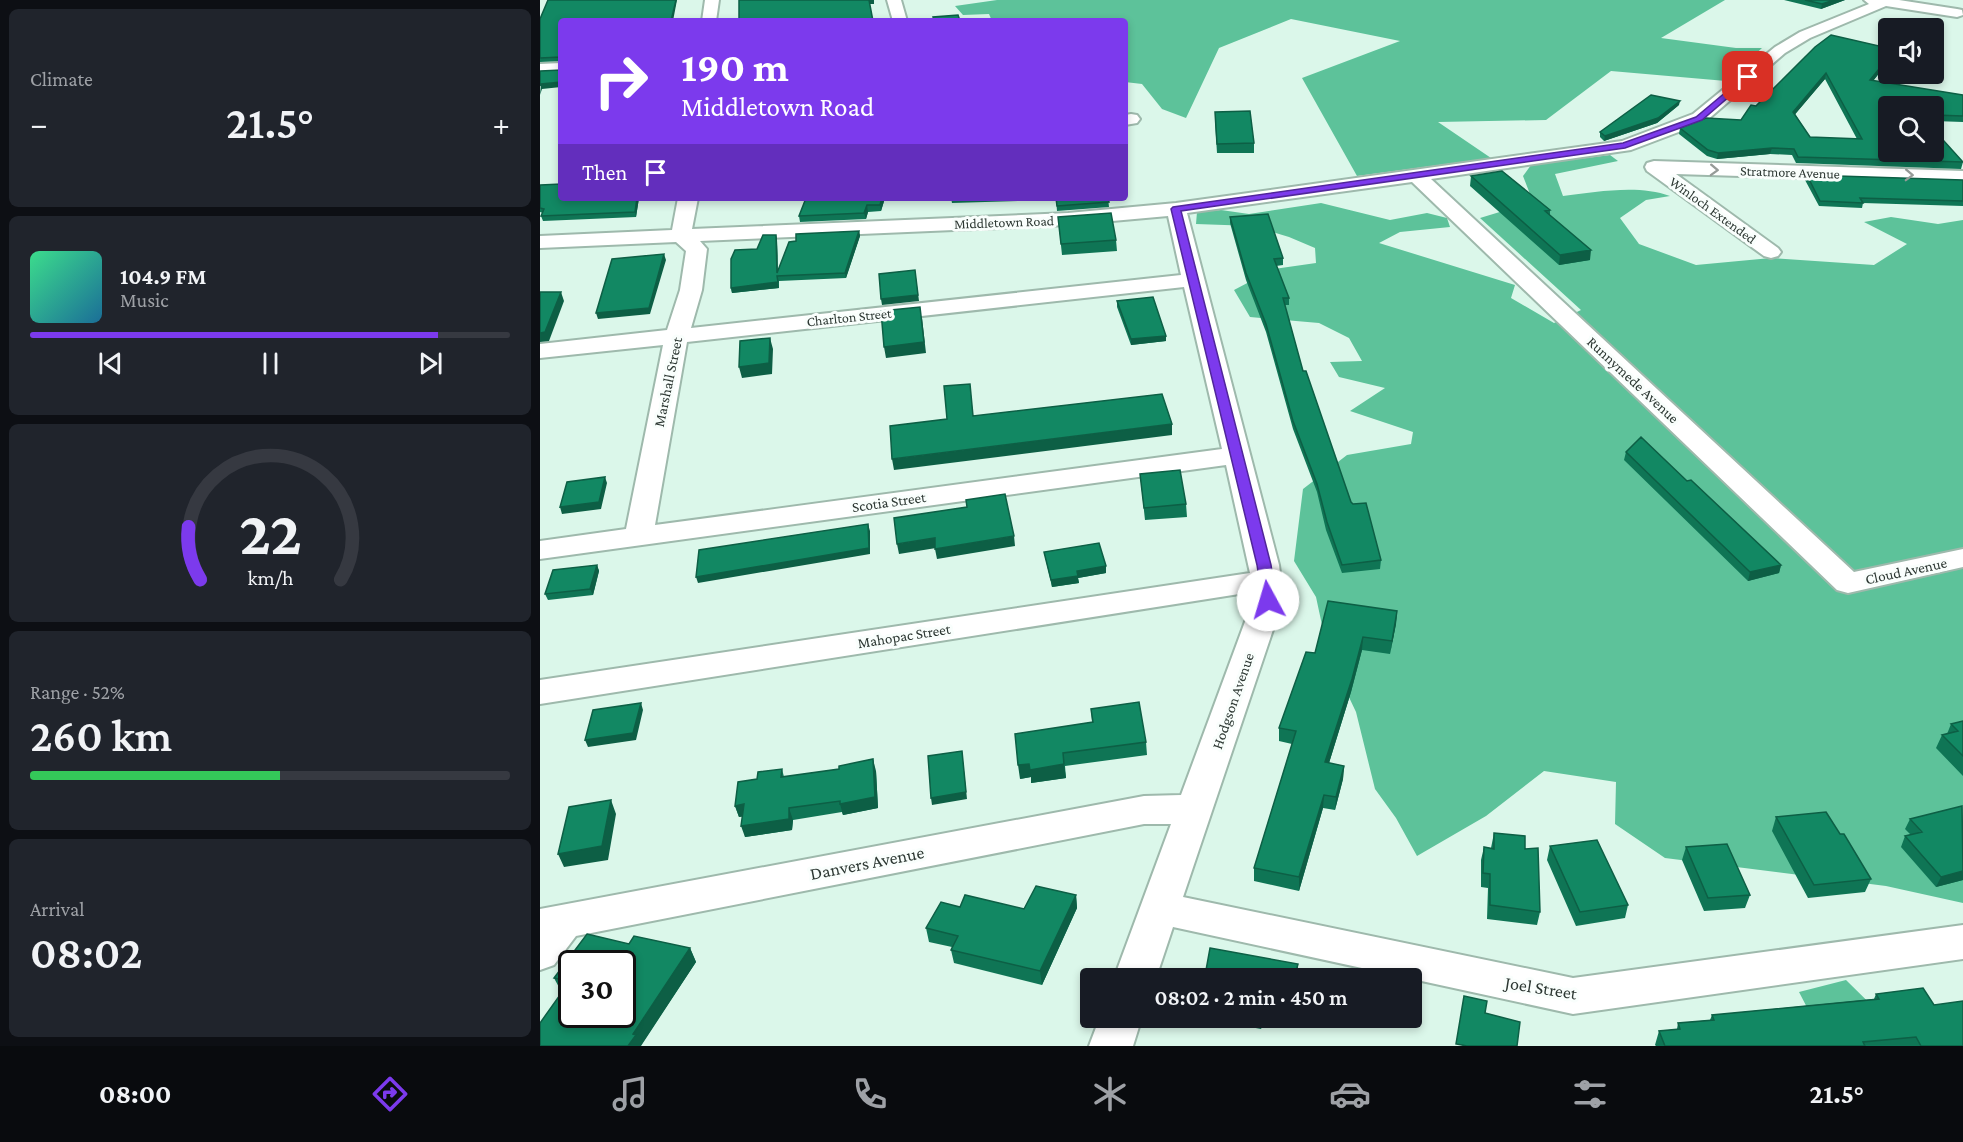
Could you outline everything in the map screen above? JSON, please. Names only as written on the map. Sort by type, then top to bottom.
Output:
[{"type":"street","points":[[709,18],[712,0]]},
{"type":"street","points":[[894,0],[899,18]]},
{"type":"street","points":[[1945,0],[1960,16]]},
{"type":"street","points":[[1881,1],[1960,16]]},
{"type":"street","name":"Middletown Road","points":[[540,242],[1068,219],[1176,209],[1418,177],[1625,146],[1699,118],[1780,50],[1805,35],[1881,1]]},
{"type":"street","points":[[540,69],[558,68]]},
{"type":"street","points":[[1625,146],[1656,168]]},
{"type":"street","name":"Stratmore Avenue","points":[[1656,168],[1963,177]]},
{"type":"street","name":"Winloch Extended","points":[[1656,168],[1771,252]]},
{"type":"street","name":"Runnymede Avenue","points":[[1418,177],[1848,584]]},
{"type":"street","points":[[681,236],[687,201]]},
{"type":"street","name":"Hodgson Avenue","points":[[1139,968],[1268,600],[1267,580],[1176,209]]},
{"type":"street","name":"Marshall Street","points":[[639,536],[658,425],[677,335],[691,290],[697,249],[681,236]]},
{"type":"street","name":"Charlton Street","points":[[540,351],[1193,280]]},
{"type":"street","name":"Scotia Street","points":[[540,550],[1237,455]]},
{"type":"street","name":"Cloud Avenue","points":[[1848,584],[1963,558]]},
{"type":"street","name":"Mahopac Street","points":[[540,692],[1267,580]]},
{"type":"street","name":"Danvers Avenue","points":[[552,923],[1144,810],[1195,809]]},
{"type":"street","name":"Joel Street","points":[[1160,908],[1573,996],[1963,942]]},
{"type":"street","points":[[540,953],[552,923]]},
{"type":"street","points":[[1111,1046],[1117,1028]]},
{"type":"green space","points":[[997,0],[1725,0],[1661,38],[1736,48],[1762,48],[1726,81],[1611,71],[1546,120],[1438,122],[1491,158],[1357,176],[1302,78],[1400,41],[1291,19],[1219,48],[1186,118],[1162,109],[1142,84],[1128,82],[1128,18],[991,18],[989,14],[963,15],[955,6]]},
{"type":"green space","points":[[1610,155],[1618,161],[1555,174],[1563,196],[1603,191],[1644,190],[1670,196],[1646,200],[1620,218],[1639,244],[1696,265],[1771,258],[1874,265],[1907,244],[1864,222],[1891,217],[1938,224],[1963,220],[1963,903],[1886,886],[1665,858],[1615,824],[1616,782],[1544,771],[1486,816],[1417,856],[1396,818],[1375,789],[1356,712],[1328,653],[1316,597],[1294,561],[1303,489],[1347,455],[1411,444],[1413,432],[1350,411],[1385,388],[1339,377],[1330,362],[1362,361],[1349,338],[1319,323],[1250,317],[1234,290],[1274,269],[1316,263],[1315,248],[1253,226],[1196,224],[1197,212],[1221,210],[1249,214],[1321,203],[1390,220],[1427,213],[1447,218],[1450,227],[1400,232],[1379,243],[1515,285],[1511,298],[1554,323],[1581,310],[1480,218],[1533,202],[1523,176],[1531,165]]},
{"type":"green space","points":[[1846,980],[1913,1046],[1827,1046],[1799,992]]},
{"type":"building","points":[[548,0],[676,0],[672,18],[558,18],[558,57],[540,58],[540,19]]},
{"type":"building","points":[[739,0],[869,0],[872,18],[739,18]]},
{"type":"building","points":[[1805,0],[1834,0],[1822,4]]},
{"type":"building","points":[[958,15],[959,18],[933,18]]},
{"type":"building","points":[[1831,35],[1878,46],[1878,70],[1870,80],[1878,81],[1878,84],[1895,84],[1963,95],[1963,116],[1944,115],[1944,96],[1878,96],[1878,159],[1798,157],[1794,149],[1772,148],[1718,153],[1708,150],[1680,128],[1706,118],[1741,120],[1751,105],[1756,106],[1815,47]],"holes":[[[1826,73],[1862,139],[1810,137],[1793,112]]]},
{"type":"building","points":[[558,70],[558,82],[540,86],[540,71]]},
{"type":"building","points":[[1651,95],[1680,101],[1658,118],[1605,136],[1600,132]]},
{"type":"building","points":[[1250,111],[1254,143],[1217,144],[1215,112]]},
{"type":"building","points":[[1944,141],[1963,162],[1944,161]]},
{"type":"building","points":[[1502,171],[1550,210],[1545,211],[1591,250],[1560,255],[1471,176]]},
{"type":"building","points":[[1807,175],[1963,180],[1963,201],[1860,198],[1863,203],[1820,201]]},
{"type":"building","points":[[558,184],[558,201],[637,201],[635,212],[541,216],[544,209],[540,208],[540,185]]},
{"type":"building","points":[[805,201],[881,201],[880,205],[867,205],[864,213],[799,216]]},
{"type":"building","points":[[1056,201],[1109,202],[1057,206]]},
{"type":"building","points":[[1111,213],[1116,240],[1061,244],[1058,217]]},
{"type":"building","points":[[1268,214],[1283,258],[1274,259],[1289,298],[1283,298],[1303,371],[1306,371],[1351,502],[1353,504],[1366,503],[1381,560],[1342,565],[1317,484],[1293,421],[1266,324],[1246,273],[1230,217]]},
{"type":"building","points":[[859,231],[845,273],[777,276],[778,282],[731,288],[731,259],[735,250],[757,249],[763,235],[776,235],[777,273],[789,242],[796,241],[796,234]]},
{"type":"building","points":[[664,254],[649,308],[596,313],[612,259]]},
{"type":"building","points":[[915,270],[918,295],[881,299],[879,274]]},
{"type":"building","points":[[540,292],[561,292],[545,332],[540,333]]},
{"type":"building","points":[[1153,297],[1166,336],[1131,339],[1117,301]]},
{"type":"building","points":[[920,307],[924,342],[884,347],[881,311]]},
{"type":"building","points":[[770,338],[769,363],[739,367],[740,341]]},
{"type":"building","points":[[970,384],[973,416],[1162,394],[1172,424],[892,459],[890,426],[947,419],[944,386]]},
{"type":"building","points":[[1641,437],[1687,481],[1691,480],[1781,565],[1750,572],[1626,452]]},
{"type":"building","points":[[1180,470],[1186,504],[1144,508],[1140,474]]},
{"type":"building","points":[[605,477],[599,502],[560,507],[567,482]]},
{"type":"building","points":[[1005,494],[1014,536],[935,549],[935,538],[897,544],[894,518],[967,507],[966,500]]},
{"type":"building","points":[[868,524],[869,548],[696,577],[699,550]]},
{"type":"building","points":[[1099,543],[1106,566],[1077,571],[1078,576],[1051,580],[1044,552]]},
{"type":"building","points":[[597,565],[590,589],[545,594],[553,570]]},
{"type":"building","points":[[1328,601],[1397,611],[1392,641],[1363,637],[1325,762],[1344,766],[1336,797],[1324,795],[1299,877],[1254,868],[1296,731],[1279,728],[1306,652],[1315,653]]},
{"type":"building","points":[[1139,702],[1146,742],[1063,753],[1064,764],[1030,770],[1029,764],[1018,765],[1015,734],[1093,722],[1091,709]]},
{"type":"building","points":[[641,703],[633,733],[585,740],[593,710]]},
{"type":"building","points":[[1963,721],[1963,756],[1942,735],[1958,731],[1951,724]]},
{"type":"building","points":[[962,751],[966,792],[931,798],[928,756]]},
{"type":"building","points":[[873,759],[875,797],[840,804],[840,801],[789,808],[789,819],[741,826],[744,804],[735,806],[738,782],[757,779],[758,772],[782,769],[781,777],[839,769],[839,766]]},
{"type":"building","points":[[611,800],[602,846],[558,854],[569,807]]},
{"type":"building","points":[[1962,806],[1963,871],[1941,877],[1905,836],[1922,832],[1910,819]]},
{"type":"building","points":[[1826,812],[1840,834],[1844,834],[1871,879],[1814,885],[1776,817]]},
{"type":"building","points":[[1494,833],[1525,836],[1525,849],[1538,848],[1540,912],[1490,905],[1490,874],[1483,873],[1484,847],[1494,849]]},
{"type":"building","points":[[1597,840],[1628,905],[1580,912],[1550,846]]},
{"type":"building","points":[[1727,844],[1750,895],[1708,898],[1686,847]]},
{"type":"building","points":[[1036,886],[1076,895],[1040,971],[951,950],[958,936],[926,928],[941,902],[960,907],[965,895],[1024,909]]},
{"type":"building","points":[[587,934],[629,944],[634,936],[690,948],[633,1034],[636,1035],[628,1046],[540,1046],[540,1023],[558,998],[558,1028],[636,1028],[636,950],[575,950]]},
{"type":"building","points":[[1210,948],[1298,964],[1297,968],[1206,968]]},
{"type":"building","points":[[1923,988],[1934,1005],[1963,1001],[1963,1046],[1921,1046],[1916,1037],[1863,1042],[1865,1046],[1665,1046],[1659,1031],[1680,1029],[1678,1023],[1714,1020],[1712,1015],[1879,999],[1876,994]]},
{"type":"building","points":[[1464,996],[1487,1001],[1485,1013],[1520,1022],[1517,1046],[1456,1044]]},
{"type":"route","points":[[1268,600],[1264,565],[1176,209],[1418,177],[1625,146],[1699,118],[1748,77]]}]
